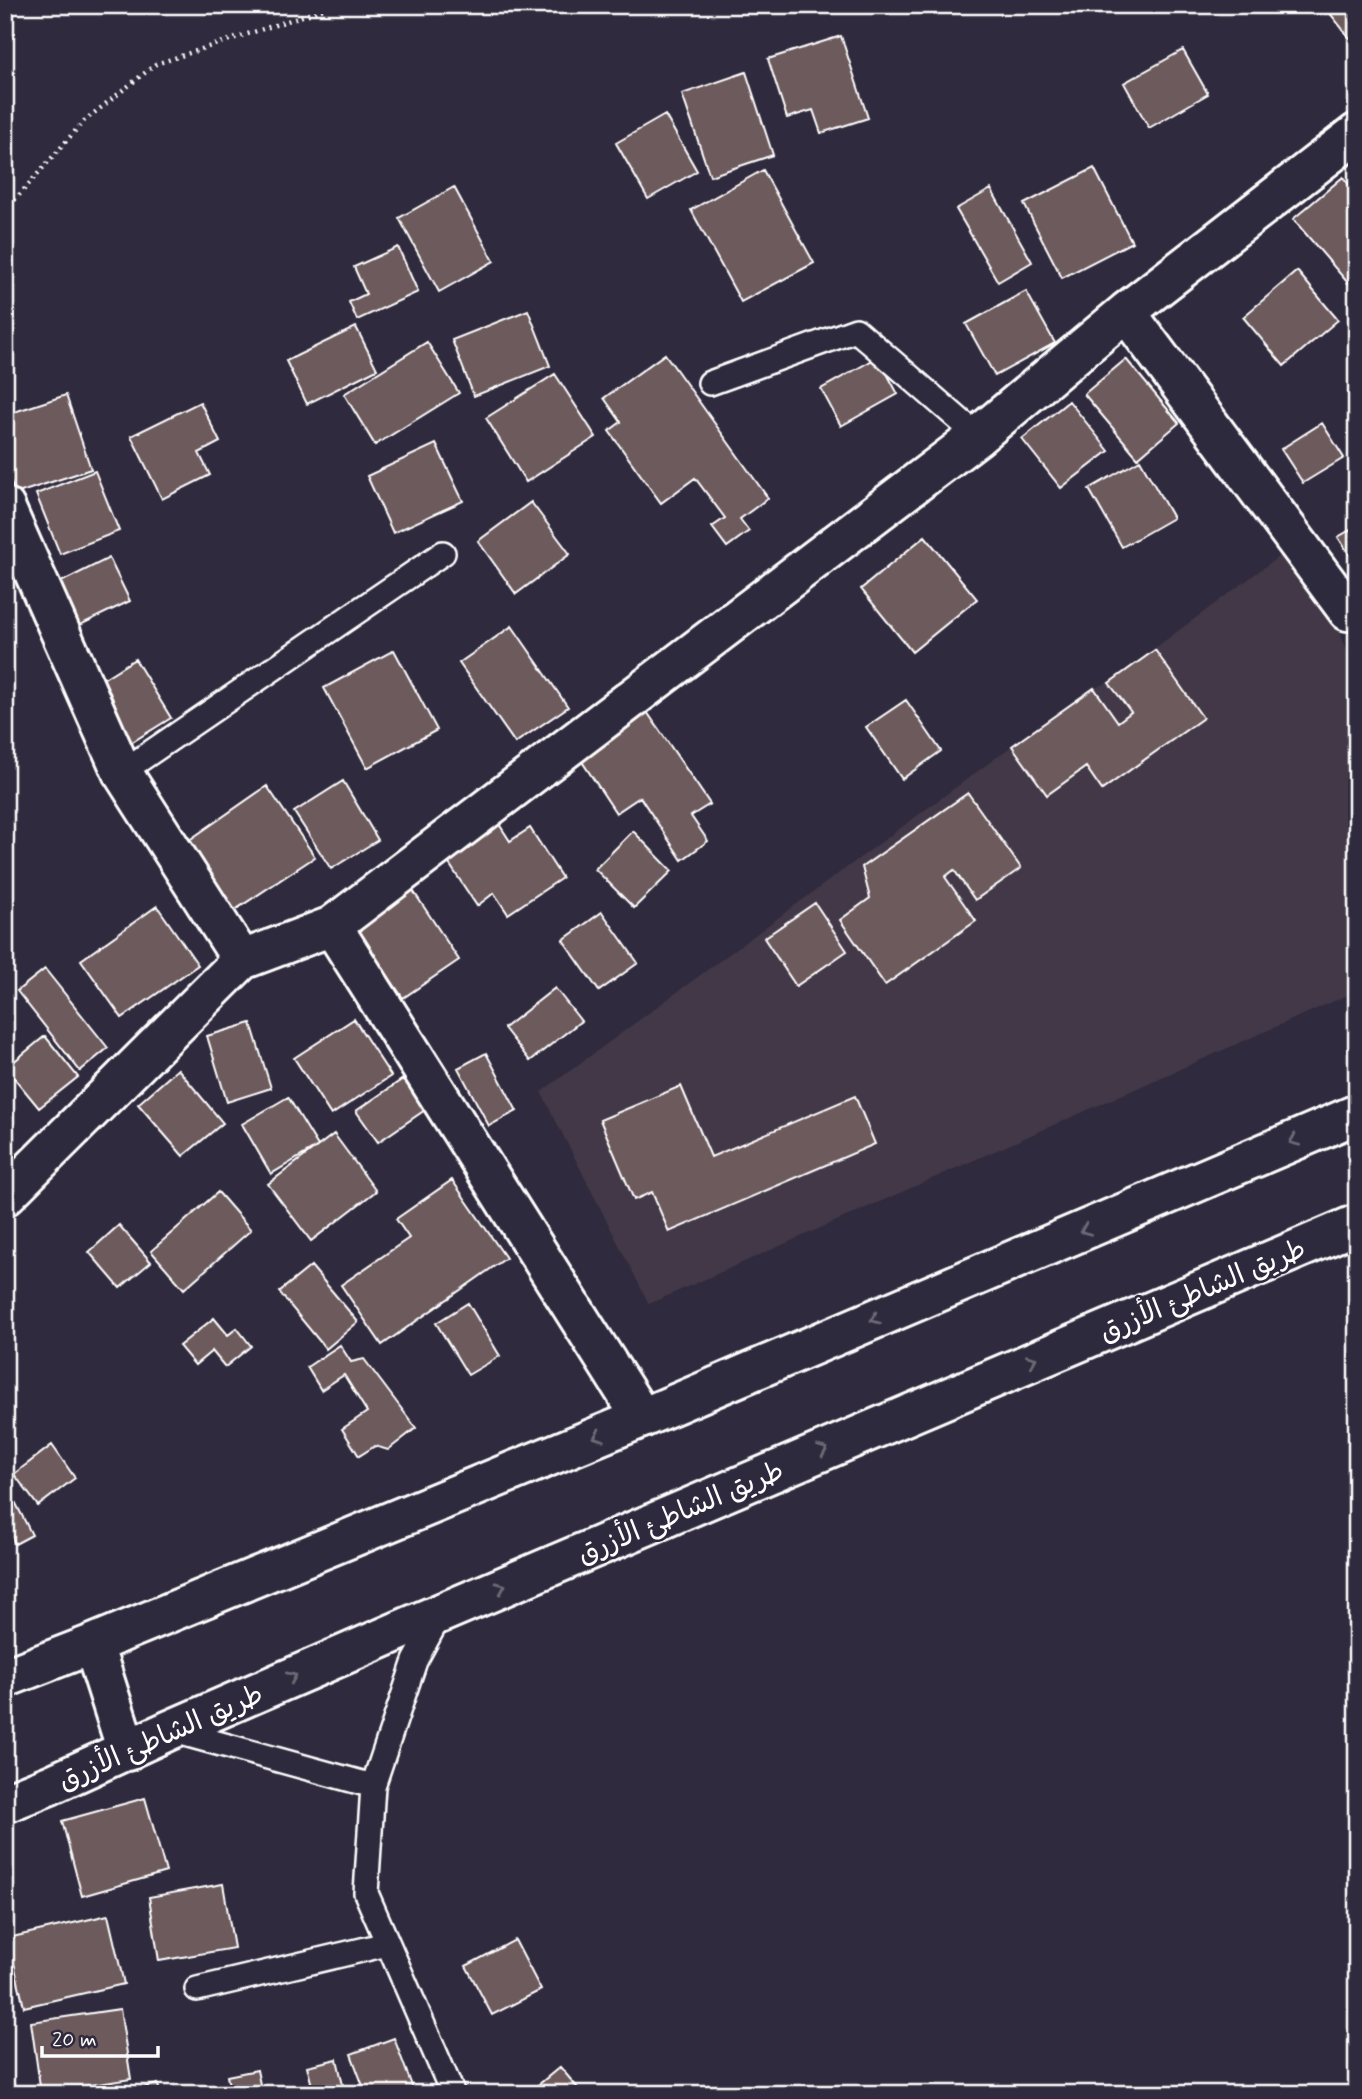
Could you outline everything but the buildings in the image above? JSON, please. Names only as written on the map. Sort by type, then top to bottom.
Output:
[{"type":"street","points":[[5,1196],[242,960],[332,926],[978,436],[1126,312],[1357,133]]},
{"type":"street","points":[[1126,312],[1348,611],[1357,607]]},
{"type":"street","points":[[5,507],[122,772],[242,960]]},
{"type":"street","points":[[332,926],[642,1418]]},
{"type":"street","points":[[5,1678],[642,1418],[1357,1114]]},
{"type":"street","name":"طريق الشاطئ الأزرق","points":[[5,1803],[441,1613],[1357,1224]]},
{"type":"street","points":[[93,1644],[127,1751]]},
{"type":"lane","points":[[710,383],[856,330],[978,436]]},
{"type":"lane","points":[[122,772],[443,553]]},
{"type":"lane","points":[[441,1613],[415,1661],[373,1786],[366,1893],[453,2094]]},
{"type":"lane","points":[[170,1730],[373,1786]]},
{"type":"lane","points":[[197,1989],[387,1944]]},
{"type":"path","points":[[5,211],[84,121],[156,64],[327,8],[329,5]]},
{"type":"shaded area","points":[[1305,537],[1357,678],[1357,991],[649,1304],[541,1092],[1012,746],[1094,688],[1109,682]]}]
